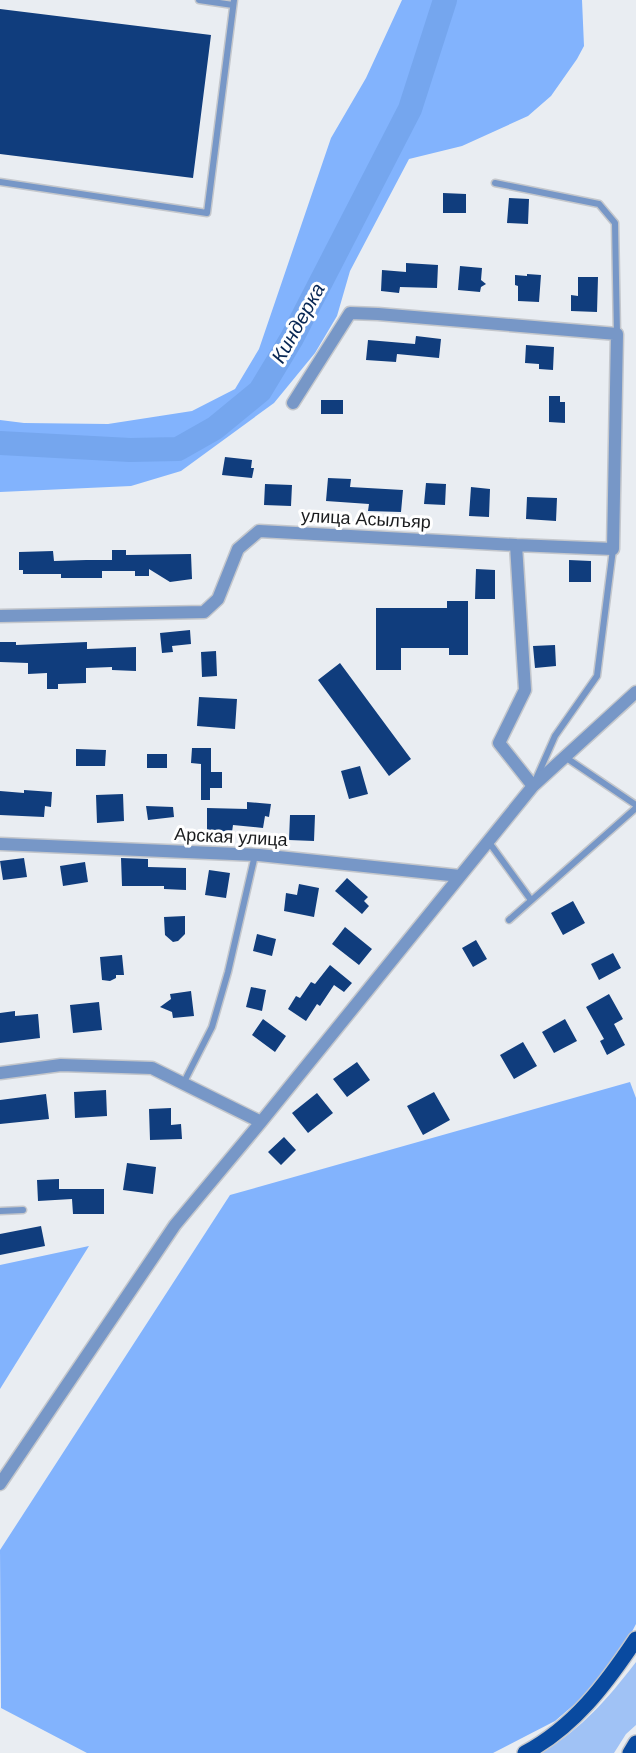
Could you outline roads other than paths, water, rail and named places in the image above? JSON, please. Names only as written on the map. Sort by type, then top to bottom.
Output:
[{"type":"main road","points":[[525,1753],[563,1729],[591,1701],[636,1639]]},
{"type":"main road","points":[[630,1753],[636,1743]]},
{"type":"street","points":[[293,403],[350,314],[378,314],[617,334],[614,549]]},
{"type":"street","name":"улица Асылъяр","points":[[0,616],[204,612],[218,600],[238,549],[259,531],[614,549]]},
{"type":"street","points":[[516,545],[525,690],[499,743],[533,786]]},
{"type":"street","points":[[0,1484],[175,1225],[533,786],[636,692]]},
{"type":"street","name":"Арская улица","points":[[0,844],[255,855],[460,876]]},
{"type":"street","points":[[0,1073],[61,1065],[152,1068],[261,1122]]},
{"type":"lane","points":[[0,182],[207,213],[234,2],[200,0]]},
{"type":"lane","points":[[495,183],[599,204],[615,223],[617,334]]},
{"type":"lane","points":[[533,786],[555,736],[597,676],[614,549]]},
{"type":"lane","points":[[509,920],[636,806],[565,757]]},
{"type":"lane","points":[[488,841],[531,900]]},
{"type":"lane","points":[[183,1084],[212,1027],[228,972],[255,855]]},
{"type":"lane","points":[[0,1211],[23,1210]]},
{"type":"waterway","name":"Киндерка","points":[[0,443],[130,450],[178,449],[215,428],[260,391],[292,338],[410,109],[445,0]]}]
